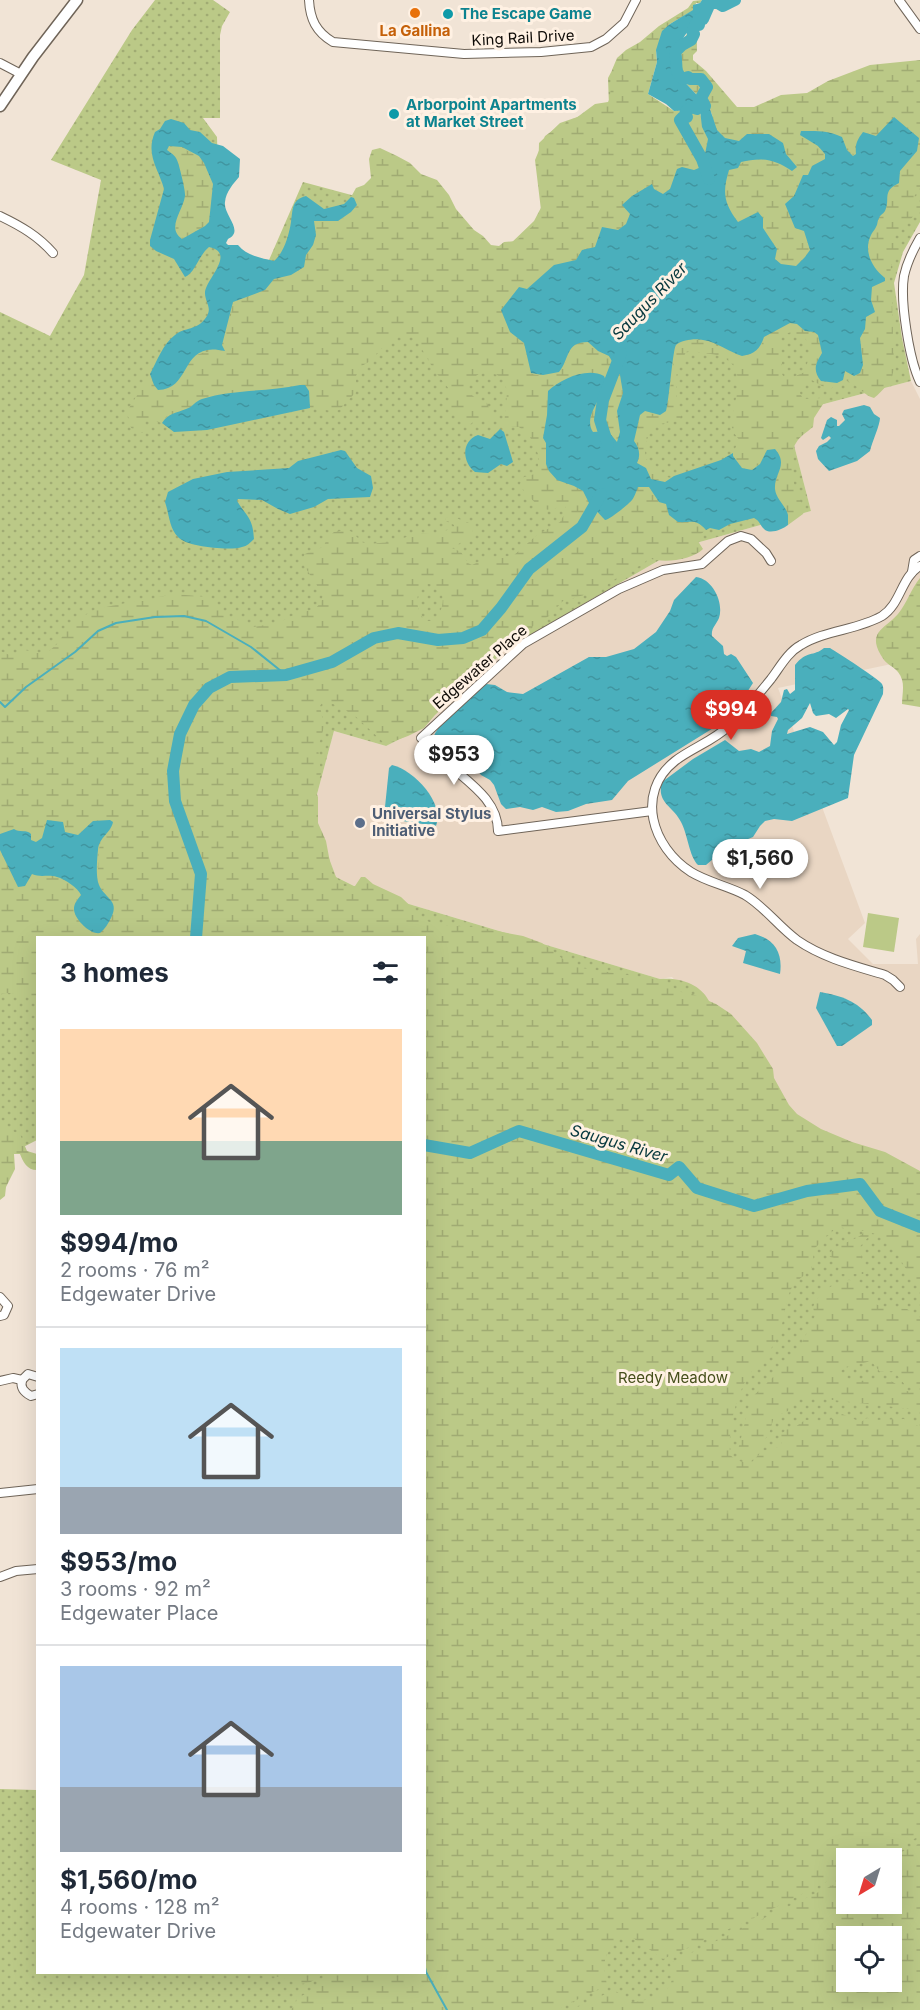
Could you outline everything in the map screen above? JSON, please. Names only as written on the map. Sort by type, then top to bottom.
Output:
[{"type":"main road","points":[[0,106],[21,74],[77,0]]},
{"type":"street","name":"King Rail Drive","points":[[309,0],[314,25],[320,33],[333,42],[464,54],[541,52],[591,47],[606,39],[624,23],[636,0]]},
{"type":"street","points":[[899,0],[920,29]]},
{"type":"street","points":[[0,63],[21,74]]},
{"type":"street","points":[[0,216],[30,232],[53,253]]},
{"type":"street","points":[[920,238],[908,264],[903,286],[912,358],[920,382]]},
{"type":"street","name":"Edgewater Place","points":[[652,812],[498,831],[497,821],[479,790],[446,763],[421,738],[525,642],[619,589],[663,570],[702,564],[728,541],[741,536],[751,539],[771,561]]},
{"type":"street","points":[[900,987],[885,975],[815,951],[794,938],[769,913],[748,897],[684,868],[674,859],[664,844],[652,812],[653,793],[659,778],[675,762],[727,728],[748,707],[792,651],[804,643],[882,616],[893,605],[912,572],[914,560],[920,556]]},
{"type":"street","points":[[912,572],[920,566]]},
{"type":"street","points":[[0,1297],[8,1306],[4,1315],[0,1316]]},
{"type":"street","points":[[36,1376],[28,1374],[22,1380],[25,1393],[31,1396],[36,1395]]},
{"type":"street","points":[[0,1381],[13,1378],[22,1380]]},
{"type":"street","points":[[0,1491],[36,1489]]},
{"type":"street","points":[[0,1577],[16,1571],[36,1569]]},
{"type":"shaded area","points":[[911,381],[920,399],[920,658],[778,688],[865,923],[848,939],[873,964],[918,964],[916,939],[920,934],[920,1197],[831,1155],[672,977],[660,979],[362,890],[334,876],[312,813],[334,731],[386,746],[416,731],[480,664],[682,547],[811,511],[786,414]]},
{"type":"green space","name":"Reedy Meadow","points":[[155,0],[213,0],[230,12],[220,35],[220,118],[203,118],[217,137],[220,236],[233,255],[269,260],[303,182],[463,225],[500,255],[534,221],[545,200],[538,182],[539,143],[560,123],[609,106],[608,78],[617,61],[669,117],[920,112],[920,222],[903,252],[894,283],[911,381],[786,414],[811,511],[682,547],[480,664],[416,731],[386,746],[334,731],[312,813],[336,877],[362,890],[660,979],[688,982],[705,995],[712,1008],[714,1019],[831,1155],[920,1197],[920,2010],[0,2010],[0,1789],[36,1790],[36,1974],[426,1974],[426,936],[36,936],[36,1141],[0,1159],[0,312],[50,336],[84,275],[101,180],[51,160],[132,30]],"holes":[[[732,1724],[842,1848],[902,1848],[902,1914],[836,1914],[836,1849]]]},
{"type":"green space","name":"Reedy Meadow","points":[[702,0],[696,3],[694,10],[670,24],[656,52],[657,62],[648,94],[674,111],[700,110],[702,127],[708,139],[705,154],[707,165],[694,170],[682,167],[670,189],[663,194],[652,184],[632,196],[623,205],[630,214],[626,224],[618,230],[600,229],[596,247],[582,250],[576,260],[552,267],[527,289],[523,289],[504,315],[510,332],[524,343],[532,374],[541,375],[555,371],[566,362],[573,345],[588,342],[598,351],[609,356],[620,375],[623,393],[617,411],[620,432],[617,442],[610,433],[593,432],[591,428],[591,416],[598,400],[608,396],[592,373],[565,380],[548,391],[543,438],[546,443],[546,464],[562,483],[583,491],[603,518],[624,505],[639,485],[649,487],[659,502],[666,504],[668,512],[683,522],[698,523],[706,530],[696,538],[703,549],[692,556],[677,560],[662,561],[649,558],[642,565],[627,571],[598,591],[563,601],[549,616],[530,628],[520,631],[510,629],[508,633],[511,641],[503,642],[501,654],[424,728],[408,736],[389,743],[383,742],[354,715],[333,704],[322,703],[320,706],[324,727],[318,748],[321,774],[315,789],[318,797],[318,823],[326,841],[332,873],[344,886],[355,886],[361,877],[365,877],[373,884],[401,897],[425,920],[436,925],[476,927],[523,936],[542,943],[563,959],[582,968],[660,980],[681,992],[690,993],[716,1004],[731,1014],[757,1043],[773,1069],[774,1078],[789,1105],[797,1114],[821,1129],[885,1152],[920,1171],[920,1285],[908,1272],[894,1248],[881,1236],[872,1233],[857,1250],[862,1256],[859,1264],[869,1270],[867,1274],[839,1274],[840,1263],[829,1254],[865,1231],[837,1227],[815,1248],[812,1267],[791,1289],[782,1326],[775,1343],[746,1380],[734,1411],[730,1455],[736,1460],[750,1464],[762,1451],[779,1447],[782,1443],[780,1435],[785,1431],[785,1427],[795,1427],[805,1420],[828,1421],[842,1414],[861,1422],[867,1418],[904,1419],[920,1427],[920,1836],[895,1848],[836,1848],[836,1877],[663,1959],[633,1938],[620,1938],[605,1959],[607,1985],[556,2010],[290,2010],[295,2006],[297,1998],[320,1987],[329,1974],[426,1974],[426,936],[36,936],[36,1004],[33,999],[13,993],[0,995],[0,850],[18,887],[25,886],[32,874],[60,878],[77,889],[81,894],[75,905],[75,914],[88,930],[114,910],[110,900],[99,886],[98,879],[100,846],[103,838],[111,829],[98,822],[93,822],[78,835],[65,832],[65,824],[51,820],[45,822],[42,838],[36,842],[31,840],[31,834],[14,829],[0,834],[0,651],[14,657],[25,650],[37,653],[48,652],[57,644],[71,623],[96,609],[136,601],[148,601],[175,594],[213,599],[222,615],[235,618],[252,627],[274,626],[289,617],[316,608],[321,602],[323,595],[302,559],[305,554],[323,547],[334,532],[348,530],[367,544],[392,542],[418,533],[441,535],[444,531],[454,528],[454,525],[446,521],[445,517],[456,518],[469,523],[473,531],[470,537],[452,548],[461,552],[472,565],[489,557],[513,556],[537,535],[560,522],[566,507],[563,505],[552,510],[541,509],[521,488],[520,484],[524,477],[538,471],[538,454],[530,437],[519,427],[505,426],[507,395],[503,380],[498,375],[482,373],[469,383],[469,393],[487,403],[494,421],[492,423],[484,419],[475,419],[471,424],[464,423],[449,410],[449,389],[434,370],[416,339],[408,335],[397,336],[389,340],[372,360],[360,367],[356,376],[356,392],[339,410],[310,408],[309,391],[300,385],[259,392],[222,394],[202,399],[190,408],[166,417],[162,423],[145,418],[143,420],[145,428],[142,433],[131,428],[126,413],[150,374],[154,385],[174,385],[193,357],[219,350],[233,302],[265,290],[274,279],[291,275],[313,245],[316,233],[314,221],[343,218],[352,212],[357,205],[351,197],[356,188],[364,185],[371,178],[369,159],[372,150],[380,148],[410,163],[421,174],[437,180],[449,195],[456,209],[491,245],[499,246],[504,242],[516,241],[535,224],[541,210],[535,160],[545,136],[559,126],[572,121],[595,104],[608,102],[612,70],[617,58],[659,26],[688,8],[693,1]],"holes":[[[426,584],[433,585],[441,593],[443,599],[440,612],[431,621],[425,621],[417,602],[419,593]]]},
{"type":"green space","points":[[710,2],[712,2],[708,4],[706,11],[709,15],[699,31],[697,51],[693,55],[693,60],[706,71],[737,107],[754,107],[781,95],[807,93],[828,81],[870,65],[920,60],[920,187],[914,197],[920,204],[920,208],[905,226],[894,233],[892,238],[900,247],[891,266],[889,286],[892,302],[894,369],[887,385],[874,398],[852,383],[843,380],[845,371],[853,376],[860,373],[863,365],[860,338],[865,329],[866,317],[873,314],[874,310],[871,300],[872,287],[884,277],[872,264],[869,241],[879,217],[884,213],[889,192],[899,183],[900,171],[917,151],[863,132],[855,145],[856,154],[853,156],[852,152],[847,150],[842,137],[816,130],[800,135],[818,146],[825,154],[825,159],[808,175],[803,175],[794,196],[790,199],[810,250],[796,266],[780,264],[775,259],[771,240],[763,228],[758,212],[738,222],[725,198],[725,186],[729,170],[745,162],[761,159],[776,162],[792,171],[797,167],[786,154],[783,143],[769,134],[739,141],[725,138],[717,130],[710,109],[678,75],[677,51],[691,27],[705,13],[702,7]]},
{"type":"green space","points":[[179,146],[202,159],[212,178],[209,221],[205,226],[182,239],[176,231],[176,226],[185,195],[184,184],[175,158],[167,147]]},
{"type":"green space","points":[[786,324],[794,324],[818,335],[822,354],[816,364],[816,373],[821,381],[837,383],[831,389],[827,389],[810,379],[802,386],[800,393],[803,399],[822,398],[825,401],[814,418],[813,427],[800,438],[793,450],[791,467],[793,477],[805,509],[803,514],[788,525],[786,514],[775,489],[781,460],[775,449],[767,450],[760,464],[749,471],[734,459],[733,453],[739,440],[732,428],[738,380],[732,364],[724,358],[692,350],[686,352],[679,368],[676,386],[681,417],[677,421],[654,425],[650,433],[646,446],[646,459],[657,467],[661,476],[672,478],[665,482],[651,479],[646,468],[637,463],[639,451],[634,441],[642,412],[660,415],[666,411],[675,345],[691,340],[704,340],[739,356],[761,346],[764,337]],"holes":[[[792,332],[805,338],[811,348],[805,372],[788,379],[782,372],[779,342],[784,334]]]},
{"type":"green space","points":[[920,578],[920,707],[902,704],[902,680],[896,670],[884,660],[876,643],[876,637],[882,628],[898,614]]},
{"type":"green space","points":[[868,913],[899,918],[894,952],[863,947]]},
{"type":"green space","points":[[0,1128],[20,1134],[27,1151],[36,1154],[36,1170],[24,1163],[20,1154],[14,1154],[15,1169],[6,1187],[5,1196],[0,1200]]},
{"type":"green space","points":[[849,1280],[860,1282],[875,1304],[907,1309],[920,1318],[920,1386],[905,1385],[894,1371],[880,1372],[871,1361],[845,1368],[840,1371],[840,1374],[856,1380],[891,1381],[904,1390],[920,1391],[920,1410],[798,1396],[791,1402],[788,1411],[774,1417],[769,1434],[754,1453],[746,1458],[738,1450],[751,1398],[790,1361],[800,1347],[815,1316],[813,1307],[819,1296],[837,1283]]},
{"type":"green space","points":[[920,1843],[920,2010],[571,2010],[614,1990],[632,2002],[656,1996],[667,1989],[670,1984],[672,1978],[670,1963],[836,1884],[836,1914],[902,1914],[902,1852]]},
{"type":"green space","points":[[259,1974],[323,1974],[306,1983],[280,1977],[265,1978]]},
{"type":"water","points":[[702,0],[728,0],[718,6],[710,2],[702,7],[704,17],[688,31],[677,51],[678,75],[710,109],[717,130],[725,138],[739,141],[747,134],[769,134],[783,143],[786,154],[797,167],[792,171],[768,160],[741,162],[738,168],[729,170],[725,185],[727,203],[738,222],[758,212],[763,218],[763,228],[777,249],[775,259],[781,264],[796,266],[810,250],[804,231],[795,228],[785,204],[794,196],[803,175],[808,175],[812,166],[825,159],[825,154],[818,146],[800,135],[801,131],[827,132],[842,137],[847,150],[853,156],[856,154],[857,142],[863,132],[876,136],[894,117],[919,138],[917,151],[900,171],[899,183],[888,192],[887,206],[879,217],[869,241],[870,259],[885,281],[872,287],[871,300],[875,312],[866,317],[865,329],[860,338],[863,365],[860,373],[854,376],[845,371],[843,380],[837,383],[821,381],[816,370],[822,353],[818,335],[805,331],[797,324],[790,323],[764,337],[756,350],[742,356],[708,341],[689,340],[678,343],[675,348],[666,411],[660,415],[645,411],[640,415],[634,441],[639,451],[637,463],[646,468],[651,479],[665,482],[674,476],[721,460],[733,453],[742,468],[752,470],[760,464],[767,450],[775,449],[781,464],[775,489],[787,512],[788,525],[773,531],[764,529],[754,518],[730,524],[719,530],[710,528],[706,530],[693,522],[678,522],[669,515],[666,504],[659,502],[649,487],[638,487],[630,502],[605,520],[589,503],[583,491],[557,480],[549,471],[546,464],[546,443],[543,438],[548,391],[574,376],[590,373],[604,376],[608,386],[608,396],[598,400],[592,412],[591,428],[593,432],[608,431],[617,442],[620,432],[617,411],[623,393],[620,375],[609,356],[598,351],[588,342],[572,348],[559,372],[543,375],[531,373],[524,343],[510,332],[501,310],[519,287],[527,289],[554,265],[576,260],[582,250],[595,247],[602,227],[618,230],[626,224],[630,214],[622,205],[632,196],[652,184],[654,189],[663,194],[670,189],[677,169],[682,167],[694,170],[706,165],[705,154],[708,139],[702,127],[700,110],[674,111],[648,94],[657,62],[656,50],[662,31],[693,10],[693,5]]},
{"type":"water","points":[[171,119],[184,123],[190,130],[200,132],[212,143],[223,146],[240,159],[239,177],[228,192],[225,202],[234,227],[233,236],[226,243],[228,245],[238,245],[259,258],[274,261],[286,243],[294,206],[298,200],[306,196],[324,209],[344,204],[351,197],[357,205],[338,221],[314,221],[316,235],[306,255],[304,267],[291,275],[274,279],[265,290],[233,302],[222,345],[225,351],[210,349],[200,352],[193,358],[177,382],[169,388],[158,390],[150,374],[167,343],[179,333],[199,324],[207,316],[209,307],[206,288],[220,261],[217,250],[209,247],[202,254],[192,272],[185,277],[174,259],[150,246],[164,189],[151,148],[155,132],[165,121]],"holes":[[[169,146],[182,147],[199,156],[213,184],[209,222],[182,239],[177,235],[175,225],[184,202],[184,189],[177,160],[167,150]]]},
{"type":"water","points":[[305,385],[309,391],[310,408],[207,430],[174,432],[162,423],[170,415],[202,399]]},
{"type":"water","points":[[864,405],[870,407],[880,418],[870,451],[857,461],[829,471],[818,459],[816,451],[819,446],[831,438],[829,436],[823,440],[821,438],[827,420],[831,417],[837,420],[837,426],[839,426],[845,420],[842,414],[844,410]]},
{"type":"water","points":[[500,429],[504,432],[513,462],[507,466],[501,464],[488,473],[475,472],[468,463],[466,447],[472,438],[478,435],[490,439]]},
{"type":"water","points":[[341,450],[345,451],[357,468],[371,476],[373,488],[370,497],[328,499],[314,507],[290,514],[262,500],[238,499],[237,501],[251,522],[254,539],[245,546],[236,548],[209,547],[190,543],[178,537],[173,529],[165,502],[168,492],[193,479],[227,472],[289,468],[298,461]]},
{"type":"water","points":[[696,577],[712,587],[720,606],[719,618],[712,631],[712,636],[723,646],[724,654],[736,657],[753,683],[723,722],[628,781],[612,800],[586,804],[568,811],[556,812],[542,807],[533,810],[520,807],[506,809],[501,804],[494,785],[481,775],[472,762],[454,749],[437,743],[433,739],[447,718],[486,684],[495,685],[507,692],[523,694],[589,657],[606,657],[634,649],[656,632],[670,611],[674,600]]},
{"type":"water","points":[[830,648],[874,677],[883,687],[883,694],[854,755],[848,798],[792,821],[774,819],[765,821],[753,837],[726,848],[706,865],[698,865],[681,822],[663,800],[662,782],[693,759],[725,740],[739,751],[751,749],[759,752],[770,746],[772,731],[778,719],[770,714],[781,702],[784,690],[787,689],[790,694],[795,690],[795,665],[803,657]],"holes":[[[810,703],[816,716],[829,714],[836,718],[849,710],[834,745],[823,732],[810,727],[787,734],[788,730],[802,718]]]},
{"type":"water","points":[[392,765],[409,773],[426,789],[436,807],[438,817],[436,826],[396,820],[385,807],[389,768]]},
{"type":"water","points":[[47,820],[63,822],[65,832],[78,835],[93,821],[110,820],[113,822],[100,842],[98,850],[98,882],[114,907],[110,920],[100,933],[87,929],[76,916],[74,906],[81,895],[74,887],[57,877],[32,874],[25,886],[18,887],[0,850],[0,834],[14,829],[31,834],[31,840],[36,842],[42,838]]},
{"type":"water","points":[[755,934],[768,940],[776,948],[781,966],[780,974],[743,963],[746,951],[732,946],[738,938]]},
{"type":"water","points":[[820,992],[835,995],[855,1004],[872,1020],[872,1025],[842,1046],[837,1046],[816,1008]]},
{"type":"waterway","name":"Saugus River","points":[[709,179],[702,159],[680,120],[687,117],[686,111],[692,107],[697,109],[699,103],[705,106],[701,98],[707,87],[701,79],[688,77],[683,79],[680,76],[675,52],[691,40],[695,25],[699,25],[698,20],[703,19],[710,3],[723,6],[735,0]]},
{"type":"waterway","name":"Saugus River","points":[[608,445],[600,420],[603,400],[621,353]]},
{"type":"waterway","name":"Saugus River","points":[[196,936],[201,874],[175,801],[173,771],[180,734],[194,705],[209,688],[230,677],[286,675],[332,662],[374,638],[398,633],[438,640],[463,638],[482,630],[529,569],[582,527],[601,494]]},
{"type":"waterway","points":[[0,702],[5,707],[26,687],[75,652],[98,631],[116,623],[155,617],[184,616],[206,621],[251,647],[286,675]]},
{"type":"waterway","name":"Saugus River","points":[[426,1145],[470,1153],[519,1131],[669,1175],[679,1167],[697,1188],[754,1206],[807,1191],[860,1184],[880,1211],[920,1227]]},
{"type":"waterway","points":[[426,1972],[447,2010]]},
{"type":"place","name":"La Gallina","points":[[415,13]]},
{"type":"place","name":"The Escape Game","points":[[448,14]]},
{"type":"place","name":"Arborpoint Apartments at Market Street","points":[[394,114]]},
{"type":"place","name":"Universal Stylus Initiative","points":[[360,823]]}]
